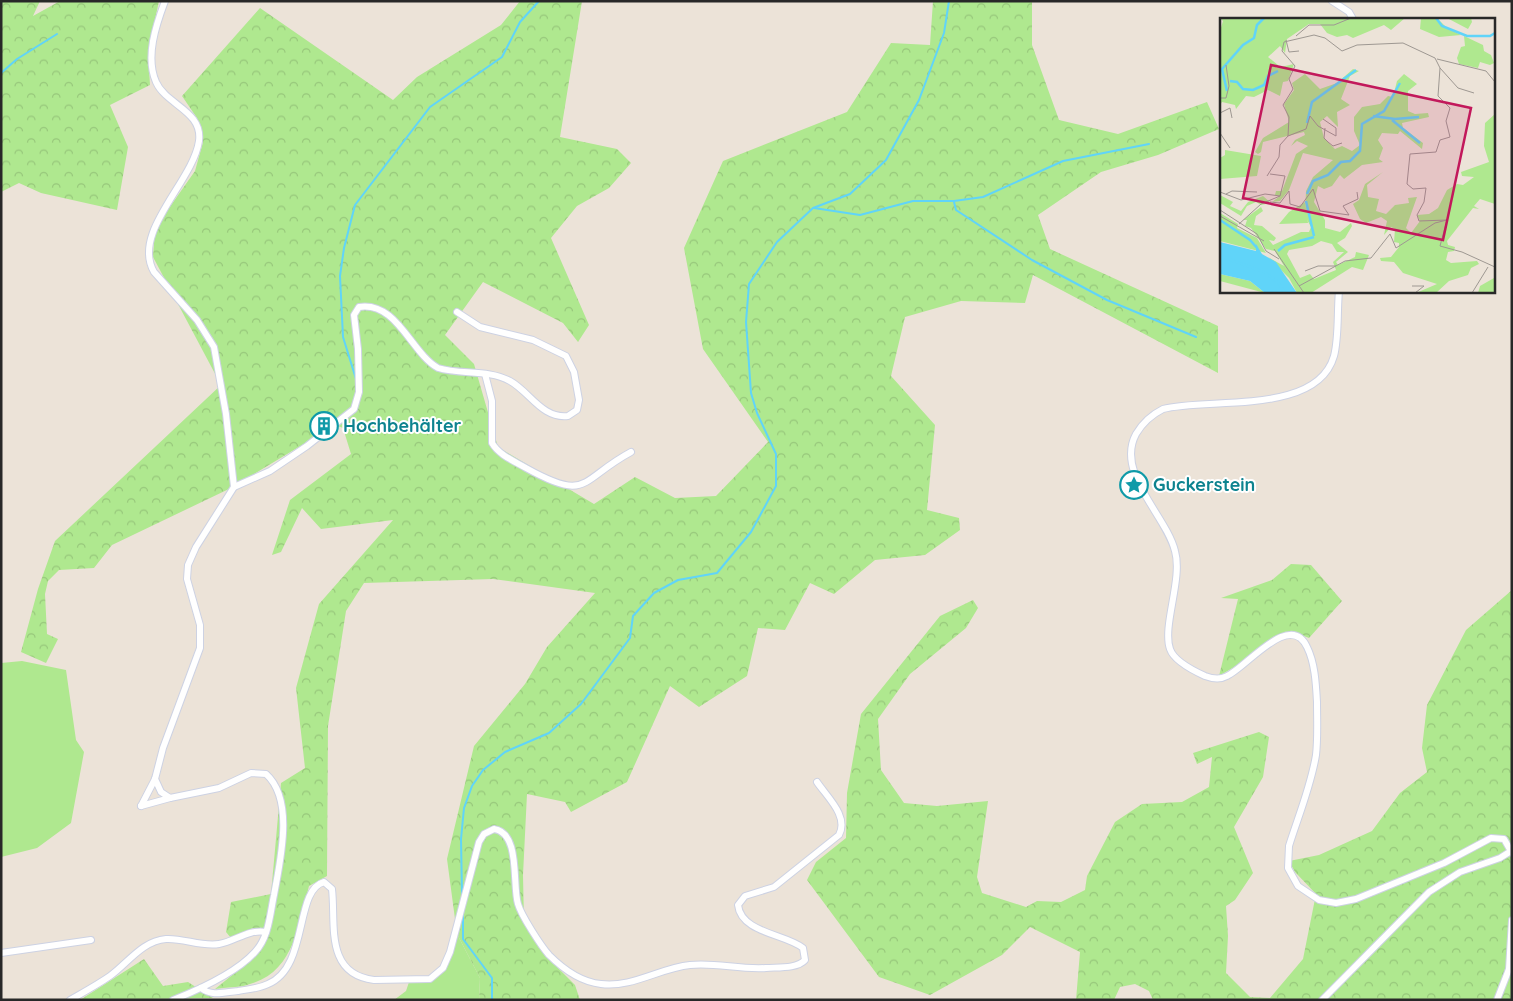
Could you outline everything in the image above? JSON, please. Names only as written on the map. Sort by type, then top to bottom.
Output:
[{"type":"street","points":[[165,1],[153,38],[154,76],[162,92],[190,115],[197,126],[200,137],[193,165],[160,216],[153,231],[150,244],[151,265],[154,272],[196,320],[214,348],[224,406],[234,487]]},
{"type":"street","points":[[1332,1],[1349,12],[1352,18]]},
{"type":"street","points":[[1322,1000],[1429,892],[1460,872],[1500,858],[1511,852],[1504,839],[1491,838],[1444,863],[1356,899],[1328,902],[1310,896],[1293,880],[1287,860],[1289,846],[1316,753],[1316,684],[1307,646],[1295,636],[1283,636],[1265,647],[1233,673],[1216,679],[1205,676],[1188,667],[1174,656],[1170,648],[1169,637],[1177,570],[1176,554],[1170,537],[1134,474],[1131,460],[1134,438],[1142,425],[1163,409],[1257,403],[1307,386],[1326,374],[1334,356],[1339,292]]},
{"type":"street","points":[[173,1000],[201,988],[254,953],[266,932],[283,835],[279,799],[272,780],[266,774],[251,773],[220,788],[141,806],[155,779],[163,748],[201,642],[200,625],[188,587],[188,565],[196,547],[234,487],[270,471],[307,446],[354,409],[359,392],[358,341],[354,315],[359,307],[371,306],[383,312],[438,368],[498,376],[512,382],[552,415],[568,416],[578,407],[574,372],[566,356],[546,345],[524,337],[480,328],[457,312]]},
{"type":"street","points":[[485,374],[492,401],[492,443],[503,454],[529,469],[560,485],[576,486],[586,483],[631,452]]},
{"type":"street","points":[[155,779],[161,792],[170,798]]},
{"type":"street","points":[[201,988],[212,994],[221,993],[258,988],[277,979],[289,964],[294,953],[309,895],[318,884],[324,882],[332,889],[335,944],[339,955],[350,970],[366,979],[374,980],[430,978],[440,972],[446,962],[481,838],[490,830],[501,832],[510,845],[516,899],[542,946],[554,960],[580,978],[602,984],[624,982],[694,965],[749,969],[800,964],[806,957],[803,948],[751,923],[740,914],[738,905],[744,896],[763,892],[781,883],[839,836],[841,828],[840,815],[817,782]]},
{"type":"street","points":[[1497,1000],[1509,969],[1512,920]]},
{"type":"street","points":[[70,1000],[105,979],[144,946],[155,941],[172,939],[211,945],[222,944],[250,932],[266,932]]},
{"type":"street","points":[[1,953],[91,940]]},
{"type":"green space","points":[[1,1],[40,1],[33,16],[60,1],[159,1],[148,52],[150,85],[110,105],[128,147],[117,210],[41,193],[19,183],[1,192]]},
{"type":"green space","points":[[520,1],[582,1],[560,137],[617,149],[631,163],[609,188],[577,206],[551,238],[589,325],[578,342],[563,323],[483,282],[445,335],[474,364],[498,447],[594,504],[635,477],[675,498],[716,496],[768,442],[703,349],[684,248],[723,161],[847,112],[891,43],[930,45],[933,1],[1032,1],[1032,45],[1059,120],[1118,134],[1207,102],[1219,129],[1158,155],[1101,172],[1038,215],[1050,249],[1218,326],[1218,373],[1033,275],[1025,303],[961,301],[905,317],[891,376],[935,425],[927,510],[959,518],[960,530],[925,555],[875,560],[834,594],[810,583],[785,630],[758,628],[747,676],[699,707],[670,686],[627,782],[571,812],[565,802],[527,794],[523,875],[524,922],[545,955],[575,985],[580,1000],[479,1000],[480,978],[457,934],[447,859],[474,746],[525,684],[547,647],[595,593],[493,579],[364,583],[346,611],[328,726],[327,876],[309,886],[298,931],[285,958],[276,969],[265,978],[246,985],[215,989],[252,959],[270,932],[253,928],[231,938],[226,932],[231,902],[271,894],[281,783],[305,768],[296,688],[319,604],[393,520],[321,529],[302,508],[281,552],[272,555],[290,500],[351,454],[343,428],[325,421],[317,425],[322,433],[231,488],[112,545],[94,568],[59,570],[48,581],[45,594],[47,634],[58,639],[46,663],[21,652],[38,589],[55,541],[221,385],[153,257],[155,228],[195,171],[203,142],[197,118],[182,96],[260,8],[393,100],[417,77],[501,25]]},
{"type":"green space","points":[[1291,564],[1311,565],[1342,601],[1309,638],[1291,631],[1273,637],[1236,666],[1219,676],[1238,599],[1221,598],[1272,580]]},
{"type":"green space","points":[[1512,590],[1512,1000],[1153,1000],[1149,991],[1135,984],[1120,987],[1114,1000],[1076,1000],[1080,952],[1030,927],[1002,955],[930,995],[879,977],[807,880],[816,862],[846,838],[847,793],[861,714],[940,616],[973,600],[978,608],[966,628],[910,674],[878,719],[881,770],[904,803],[937,806],[988,801],[977,877],[982,893],[1026,907],[1037,901],[1061,902],[1085,890],[1087,876],[1115,822],[1142,804],[1182,802],[1209,787],[1212,757],[1197,764],[1193,753],[1259,732],[1269,737],[1263,777],[1234,827],[1253,873],[1235,900],[1226,906],[1228,936],[1226,973],[1250,997],[1270,998],[1303,959],[1316,894],[1295,872],[1289,861],[1319,855],[1372,831],[1400,793],[1427,772],[1422,748],[1427,705],[1466,630]]},
{"type":"green space","points":[[22,661],[66,670],[76,740],[84,752],[71,823],[37,848],[1,857],[1,663]]},
{"type":"green space","points":[[457,934],[480,978],[479,1000],[394,1000],[406,991],[409,982],[432,980],[444,971]]},
{"type":"green space","points":[[144,959],[163,986],[188,982],[213,998],[80,1000]]},
{"type":"waterway","points":[[356,379],[343,337],[340,276],[344,248],[355,205],[430,107],[502,57],[520,22],[539,1]]},
{"type":"waterway","points":[[462,895],[461,839],[464,808],[472,786],[483,770],[505,752],[549,733],[581,704],[630,638],[633,616],[654,593],[678,580],[717,573],[751,532],[776,486],[776,454],[757,413],[751,393],[746,322],[749,284],[777,242],[813,208],[850,194],[886,160],[919,100],[944,33],[949,1]]},
{"type":"waterway","points":[[1,73],[17,59],[57,34]]},
{"type":"waterway","points":[[814,208],[860,215],[913,201],[954,201],[983,197],[1063,161],[1149,144]]},
{"type":"waterway","points":[[954,202],[956,210],[1032,260],[1107,300],[1196,337]]},
{"type":"waterway","points":[[463,914],[463,939],[492,978],[492,1000]]},
{"type":"place","name":"Hochbehälter","points":[[324,426]]},
{"type":"place","name":"Guckerstein","points":[[1134,485]]}]
